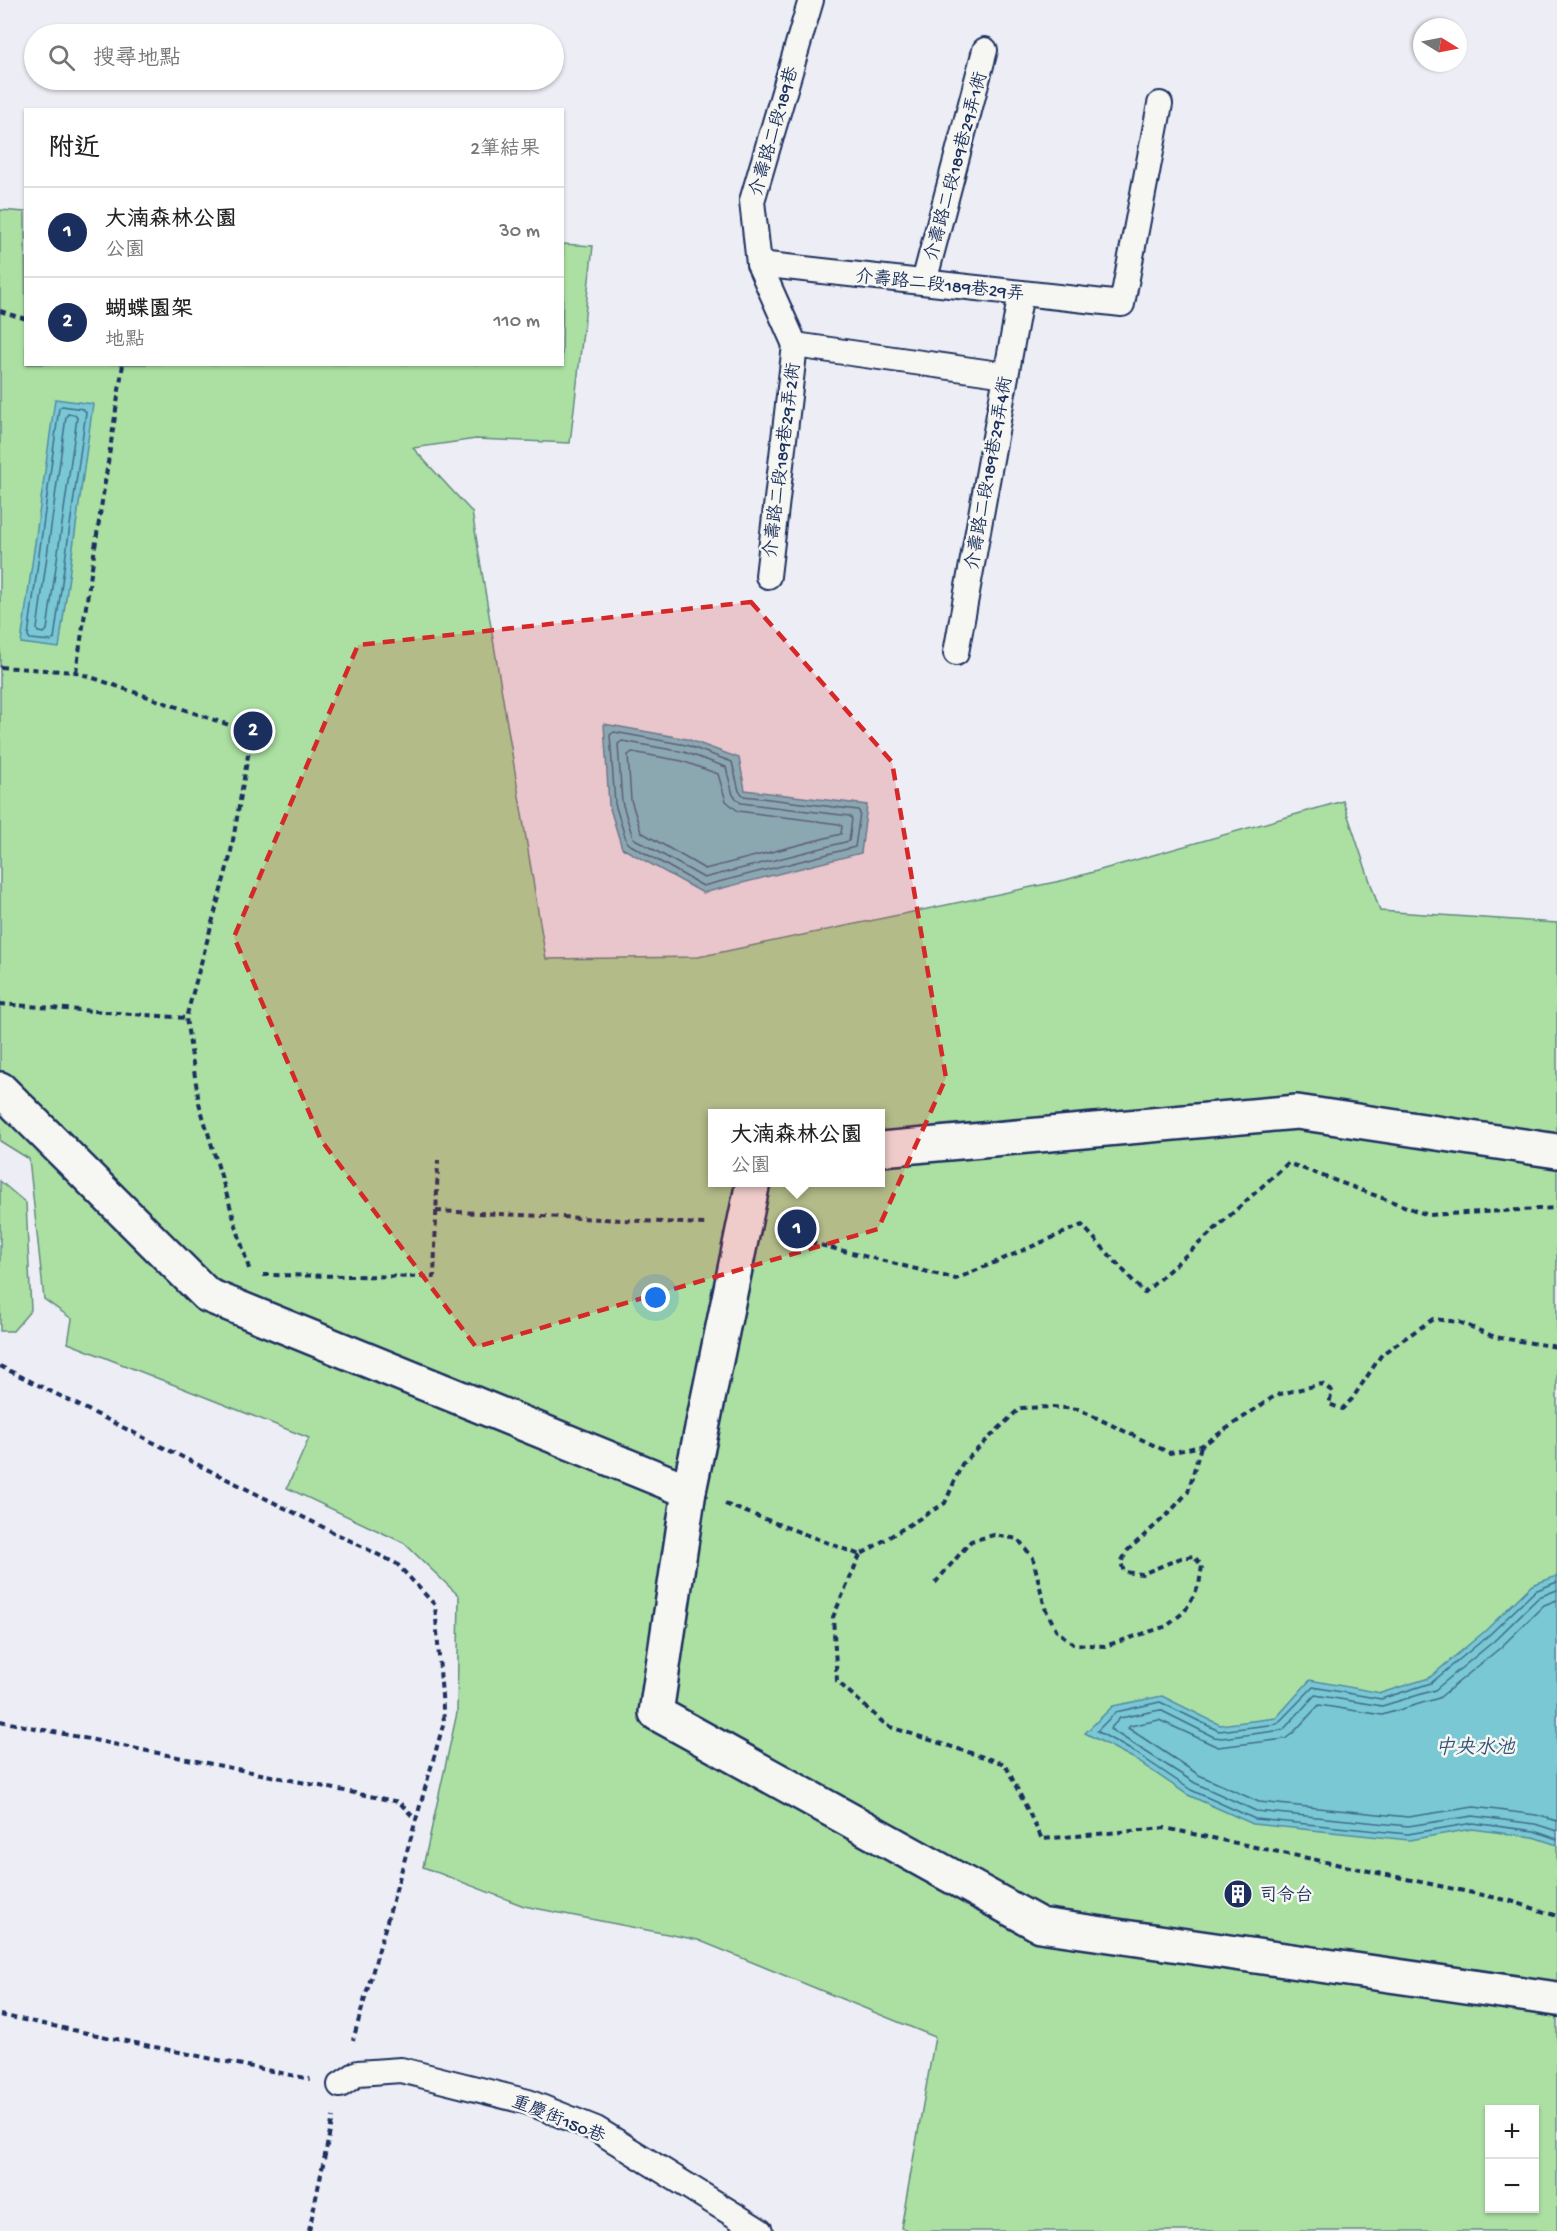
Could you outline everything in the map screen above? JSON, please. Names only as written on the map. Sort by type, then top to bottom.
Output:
[{"type":"street","points":[[0,1089],[207,1295],[689,1491]]},
{"type":"street","points":[[885,1149],[1297,1112],[1557,1151]]},
{"type":"street","points":[[752,1187],[689,1491],[656,1713],[1040,1925],[1557,1999]]},
{"type":"lane","name":"介壽路二段189巷","points":[[795,345],[759,264],[752,201],[812,0]]},
{"type":"lane","name":"介壽路二段189巷29弄1衖","points":[[924,282],[985,50]]},
{"type":"lane","name":"介壽路二段189巷29弄","points":[[759,264],[1122,304],[1160,104]]},
{"type":"lane","name":"介壽路二段189巷29弄4衖","points":[[956,652],[1021,293]]},
{"type":"lane","points":[[795,345],[1005,375]]},
{"type":"lane","name":"介壽路二段189巷29弄2衖","points":[[768,576],[795,345]]},
{"type":"lane","name":"重慶街150巷","points":[[340,2085],[358,2073],[401,2070],[528,2102],[596,2129],[760,2231]]},
{"type":"path","points":[[0,311],[24,318]]},
{"type":"path","points":[[76,672],[123,366]]},
{"type":"path","points":[[0,667],[76,672],[252,733],[230,857],[186,1018],[199,1103],[251,1274],[207,1295]]},
{"type":"path","points":[[0,1004],[186,1018]]},
{"type":"path","points":[[262,1275],[434,1277],[438,1160]]},
{"type":"path","points":[[436,1211],[744,1226],[957,1279],[1082,1225],[1144,1293],[1288,1163],[1428,1215],[1557,1208]]},
{"type":"path","points":[[1557,1347],[1495,1337],[1459,1322],[1433,1319],[1382,1354],[1352,1399],[1342,1409],[1329,1404],[1332,1391],[1322,1384],[1276,1395],[1201,1446],[1170,1453],[1078,1409],[1020,1408],[962,1464],[945,1503],[860,1555],[832,1617],[837,1681],[887,1726],[1005,1764],[1042,1839],[1165,1828],[1511,1901],[1557,1916]]},
{"type":"path","points":[[0,1366],[397,1564],[435,1605],[444,1722],[340,2085],[309,2231]]},
{"type":"path","points":[[934,1583],[971,1541],[994,1536],[1018,1539],[1033,1558],[1045,1608],[1057,1631],[1073,1644],[1105,1646],[1167,1626],[1185,1611],[1199,1586],[1202,1566],[1194,1556],[1181,1558],[1142,1574],[1124,1572],[1121,1562],[1128,1550],[1169,1513],[1188,1492],[1201,1446]]},
{"type":"path","points":[[689,1491],[860,1555]]},
{"type":"path","points":[[0,1721],[399,1802],[415,1820]]},
{"type":"path","points":[[0,2015],[340,2085]]},
{"type":"highlighted area","points":[[751,602],[892,762],[946,1078],[878,1229],[476,1347],[321,1140],[234,937],[358,645]]},
{"type":"green space","points":[[0,210],[24,212],[24,366],[564,366],[564,244],[593,246],[570,443],[476,439],[413,448],[472,512],[546,959],[698,957],[1065,880],[1343,801],[1380,911],[1557,923],[1557,2231],[911,2231],[901,2228],[935,2037],[698,1940],[524,1906],[423,1867],[457,1713],[459,1596],[404,1543],[287,1488],[309,1438],[68,1343],[72,1319],[44,1299],[29,1159],[0,1141]]},
{"type":"green space","points":[[0,1181],[26,1203],[31,1310],[13,1331],[0,1331]]},
{"type":"water","points":[[55,399],[93,404],[59,648],[21,643]]},
{"type":"water","points":[[604,724],[687,739],[739,758],[745,790],[867,805],[861,853],[703,893],[622,848],[609,805]]},
{"type":"water","name":"中央水池","points":[[1557,1576],[1557,1845],[1533,1837],[1472,1829],[1409,1840],[1253,1824],[1188,1795],[1133,1758],[1085,1733],[1113,1706],[1162,1696],[1220,1725],[1276,1718],[1310,1680],[1381,1693],[1429,1678],[1485,1631],[1532,1585]]},
{"type":"place","name":"蝴蝶園架","points":[[253,731]]},
{"type":"place","name":"大湳森林公園","points":[[797,1229]]},
{"type":"place","name":"司令台","points":[[1238,1894]]}]
